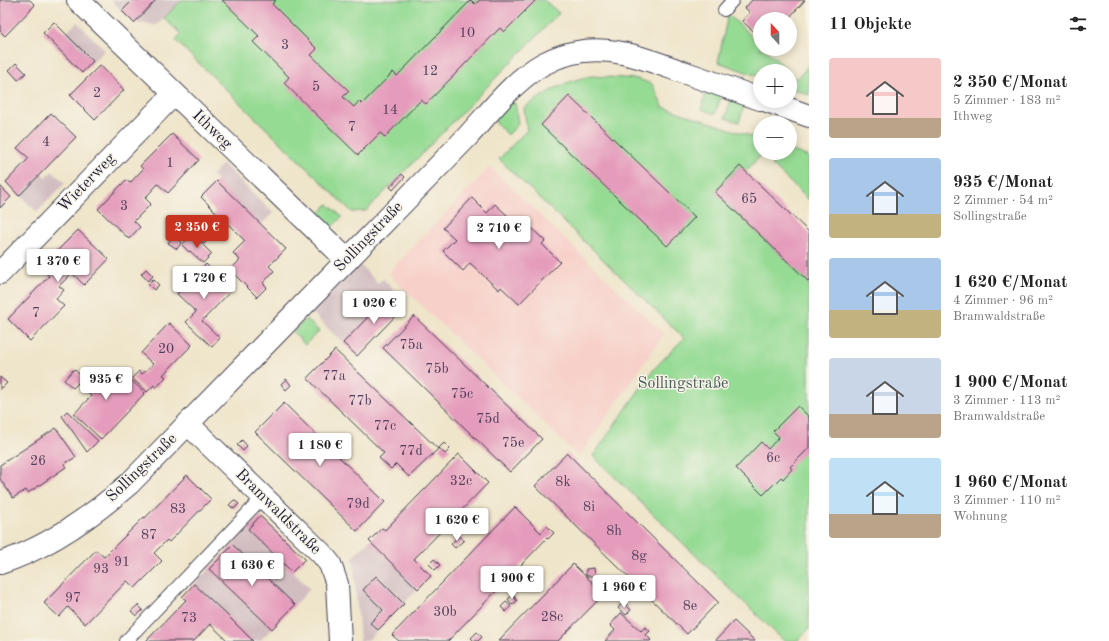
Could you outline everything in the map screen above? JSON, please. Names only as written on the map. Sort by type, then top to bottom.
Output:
[{"type":"street","name":"Ithweg","points":[[78,0],[347,260]]},
{"type":"street","name":"Sollingstraße","points":[[0,563],[20,555],[57,536],[108,502],[128,484],[467,137],[513,87],[542,64],[572,53],[591,50],[612,50],[639,57],[753,97]]},
{"type":"street","name":"Wieterweg","points":[[0,273],[174,94]]},
{"type":"street","points":[[787,108],[809,116]]},
{"type":"street","name":"Bramwaldstraße","points":[[188,424],[321,553],[330,564],[337,584],[340,641]]},
{"type":"lane","points":[[724,10],[734,0]]},
{"type":"lane","points":[[126,641],[263,497]]},
{"type":"shaded area","points":[[111,0],[182,0],[157,25],[134,23]]},
{"type":"shaded area","points":[[77,22],[105,50],[82,73],[54,45]]},
{"type":"shaded area","points":[[29,158],[46,178],[52,171],[65,183],[37,212],[6,182]]},
{"type":"shaded area","points":[[223,164],[273,213],[245,241],[224,220],[219,224],[212,216],[216,212],[201,197],[217,181],[212,175]]},
{"type":"shaded area","points":[[490,167],[664,334],[579,457],[388,273]]},
{"type":"shaded area","points":[[359,264],[378,283],[383,279],[394,290],[390,294],[404,307],[357,356],[312,313]]},
{"type":"shaded area","points":[[260,516],[305,559],[293,572],[310,589],[260,641],[228,641],[182,597]]},
{"type":"shaded area","points":[[382,528],[431,576],[367,641],[360,641],[353,557]]},
{"type":"green space","points":[[182,0],[544,0],[559,13],[366,211],[352,212],[175,40],[181,34],[164,18]]},
{"type":"green space","points":[[728,14],[753,37],[753,56],[773,56],[781,64],[753,64],[753,74],[718,62]]},
{"type":"green space","points":[[809,65],[809,95],[797,91],[797,79]]},
{"type":"green space","points":[[592,76],[638,79],[652,84],[663,107],[753,137],[753,160],[756,160],[746,171],[740,166],[715,192],[809,282],[809,629],[797,641],[784,641],[593,456],[654,369],[684,338],[499,159],[527,130],[524,108],[556,88],[582,78]]},
{"type":"green space","points":[[715,89],[723,91],[715,114],[701,109],[706,93]]},
{"type":"green space","points":[[733,95],[741,97],[744,106],[739,122],[725,118]]},
{"type":"green space","points":[[507,103],[515,103],[518,124],[508,135],[496,123],[495,115]]},
{"type":"green space","points":[[797,153],[809,157],[809,200],[771,164],[775,160],[797,160]]},
{"type":"green space","points":[[328,204],[342,217],[330,229],[315,217]]},
{"type":"green space","points":[[306,319],[319,331],[305,345],[293,332]]},
{"type":"building","points":[[0,0],[30,0],[35,5],[5,36],[0,31]]},
{"type":"building","points":[[133,0],[156,0],[134,23],[122,11]]},
{"type":"building","points":[[222,0],[276,0],[272,4],[317,49],[311,55],[349,91],[343,97],[354,107],[359,101],[362,104],[393,72],[397,76],[471,0],[475,4],[480,0],[536,0],[504,32],[500,28],[426,104],[421,100],[385,137],[380,133],[358,155],[284,83],[289,77],[253,42],[259,36]]},
{"type":"building","points":[[752,0],[805,0],[794,12],[753,12],[753,31],[742,21],[750,12],[745,8]]},
{"type":"building","points":[[54,22],[93,61],[82,73],[43,33]]},
{"type":"building","points":[[16,63],[26,73],[18,80],[9,70]]},
{"type":"building","points":[[100,65],[124,90],[95,120],[70,95]]},
{"type":"building","points":[[569,96],[695,217],[667,246],[541,125]]},
{"type":"building","points":[[51,113],[76,137],[19,196],[6,182],[29,158],[17,148]]},
{"type":"building","points":[[172,134],[199,160],[168,193],[158,184],[145,198],[151,204],[134,221],[140,227],[129,239],[98,209],[126,180],[130,183],[143,169],[140,166]]},
{"type":"building","points":[[740,166],[809,232],[809,282],[715,192]]},
{"type":"building","points":[[402,174],[405,177],[393,190],[390,187]]},
{"type":"building","points":[[217,181],[286,249],[269,266],[274,271],[263,283],[267,287],[257,297],[230,270],[240,260],[233,253],[245,241],[223,219],[219,224],[212,216],[216,212],[201,197]]},
{"type":"building","points":[[0,186],[11,197],[0,208]]},
{"type":"building","points":[[472,198],[487,213],[495,204],[520,227],[525,222],[545,241],[542,244],[560,262],[519,304],[501,287],[499,290],[470,263],[463,271],[443,251],[455,239],[443,228]]},
{"type":"building","points":[[78,230],[109,259],[84,285],[72,273],[59,286],[64,290],[56,299],[64,306],[30,341],[8,319],[49,276],[42,269],[55,257],[53,255]]},
{"type":"building","points":[[192,234],[212,254],[203,263],[182,245]]},
{"type":"building","points":[[202,234],[208,240],[204,244],[198,238]]},
{"type":"building","points":[[173,236],[182,242],[177,249],[168,243]]},
{"type":"building","points":[[206,264],[232,290],[202,321],[220,338],[212,347],[186,322],[196,312],[177,294]]},
{"type":"building","points":[[146,269],[153,276],[148,281],[141,274]]},
{"type":"building","points":[[153,279],[159,285],[154,290],[148,284]]},
{"type":"building","points":[[390,294],[404,307],[357,356],[343,343]]},
{"type":"building","points":[[414,316],[542,439],[510,472],[383,348]]},
{"type":"building","points":[[169,323],[192,345],[163,375],[166,377],[156,388],[154,385],[147,392],[132,378],[139,371],[142,374],[153,364],[141,353]]},
{"type":"building","points":[[335,350],[438,449],[409,477],[396,464],[391,469],[379,458],[384,453],[307,378]]},
{"type":"building","points":[[118,368],[145,393],[101,439],[74,414],[91,396],[78,383],[73,388],[64,380],[74,369],[96,391]]},
{"type":"building","points":[[0,377],[7,383],[0,390]]},
{"type":"building","points":[[286,379],[291,385],[286,390],[281,384]]},
{"type":"building","points":[[284,403],[385,502],[357,531],[255,432]]},
{"type":"building","points":[[798,406],[809,417],[809,448],[790,467],[792,469],[783,479],[781,477],[763,495],[736,468],[761,442],[768,449],[779,437],[773,431]]},
{"type":"building","points":[[67,411],[98,441],[87,452],[62,416]]},
{"type":"building","points":[[56,428],[76,457],[64,464],[66,467],[28,493],[26,490],[13,498],[0,479],[0,465]]},
{"type":"building","points":[[242,440],[247,446],[243,451],[237,445]]},
{"type":"building","points":[[346,440],[350,444],[345,449],[341,445]]},
{"type":"building","points":[[444,443],[450,449],[445,454],[439,448]]},
{"type":"building","points":[[567,453],[718,602],[687,634],[535,486]]},
{"type":"building","points":[[459,454],[488,483],[414,559],[431,576],[418,589],[369,541],[382,528],[385,530]]},
{"type":"building","points":[[187,475],[211,499],[169,542],[167,540],[154,553],[162,561],[135,588],[127,581],[85,624],[68,607],[59,617],[44,603],[96,550],[104,557]]},
{"type":"building","points":[[234,500],[239,504],[234,509],[229,505]]},
{"type":"building","points":[[515,507],[541,533],[547,526],[554,533],[548,539],[547,538],[448,641],[399,641],[392,635]]},
{"type":"building","points":[[480,510],[486,516],[479,523],[473,517]]},
{"type":"building","points":[[260,516],[305,559],[292,572],[248,529]]},
{"type":"building","points":[[459,536],[464,540],[455,548],[451,544]]},
{"type":"building","points":[[233,545],[295,605],[272,629],[209,569]]},
{"type":"building","points":[[434,559],[440,565],[435,570],[429,564]]},
{"type":"building","points":[[573,564],[604,594],[558,641],[498,641]]},
{"type":"building","points":[[594,568],[595,576],[586,576],[586,569]]},
{"type":"building","points":[[376,576],[404,604],[378,630],[370,623],[383,610],[363,590]]},
{"type":"building","points":[[194,584],[253,641],[228,641],[210,624],[194,641],[146,641],[186,600],[182,597]]},
{"type":"building","points":[[513,595],[517,601],[512,605],[508,599]]},
{"type":"building","points":[[506,602],[511,606],[506,612],[501,607]]},
{"type":"building","points":[[623,602],[631,610],[626,615],[618,608]]},
{"type":"building","points":[[138,605],[143,610],[136,616],[131,611]]},
{"type":"building","points":[[621,613],[641,631],[645,627],[650,631],[646,635],[651,640],[605,641],[615,630],[610,625]]},
{"type":"building","points":[[734,621],[755,641],[715,641]]},
{"type":"building","points":[[477,632],[482,637],[478,641],[474,641],[471,638]]}]
